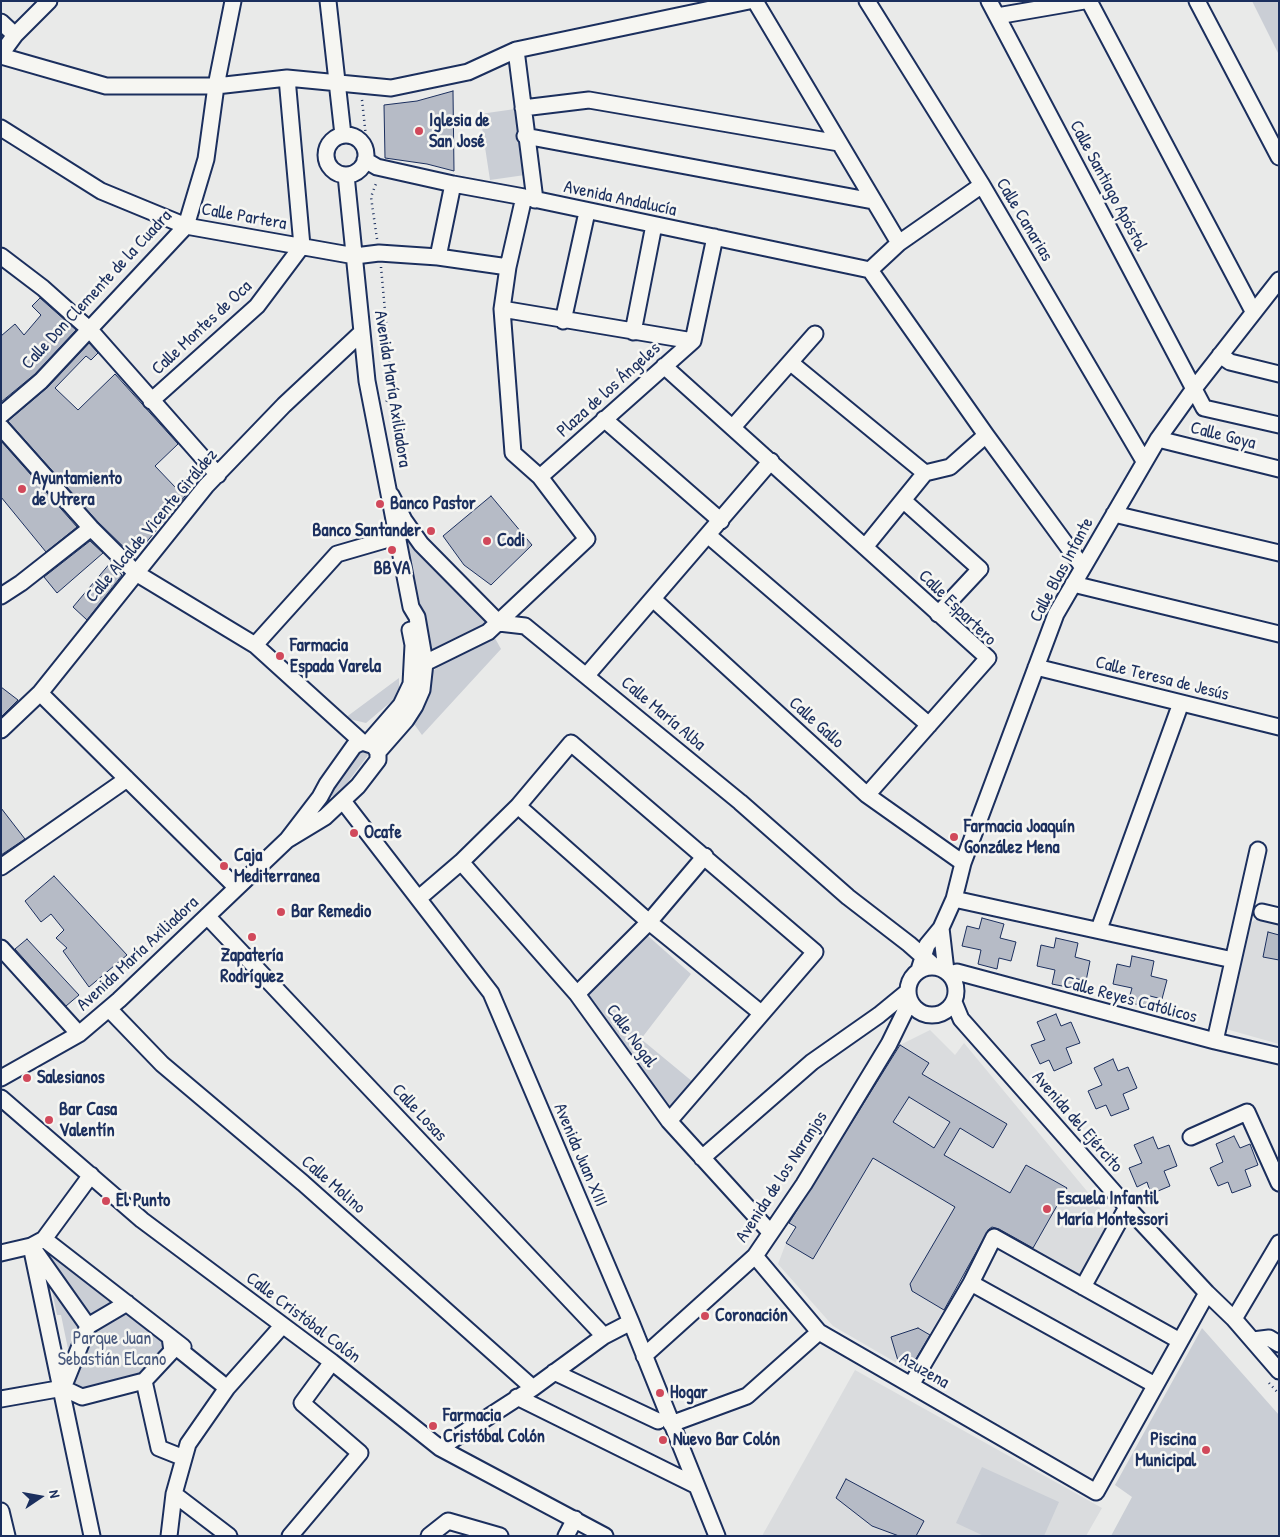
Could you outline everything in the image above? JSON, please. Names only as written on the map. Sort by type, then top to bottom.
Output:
[{"type":"street","points":[[49,1],[15,35],[1,55],[106,86],[216,86],[287,78],[391,88],[468,72],[516,50],[749,1]]},
{"type":"street","name":"Calle Don Clemente de la Cuadra","points":[[1,415],[41,381],[186,226],[206,159],[216,86],[233,1]]},
{"type":"street","points":[[328,1],[343,135]]},
{"type":"street","points":[[755,1],[899,243]]},
{"type":"street","name":"Calle Canarias","points":[[867,1],[982,185],[1144,461]]},
{"type":"street","name":"Calle Santiago Apóstol","points":[[989,1],[1204,408],[1279,425]]},
{"type":"street","points":[[997,16],[1084,1]]},
{"type":"street","points":[[1089,1],[1253,311]]},
{"type":"street","points":[[1197,1],[1279,157]]},
{"type":"street","points":[[1,22],[15,35]]},
{"type":"street","points":[[425,663],[488,632],[587,539],[540,477],[513,453],[502,309],[508,267],[530,198],[526,136],[516,50]]},
{"type":"street","points":[[287,78],[302,246]]},
{"type":"street","points":[[523,108],[589,100],[839,143]]},
{"type":"street","name":"Calle Partera","points":[[1,128],[101,191],[186,226],[355,256],[379,253],[438,257],[508,267]]},
{"type":"street","points":[[343,135],[356,138],[364,147],[371,164],[346,175],[333,171],[326,160],[325,153],[331,141],[343,135]]},
{"type":"street","points":[[526,136],[873,201]]},
{"type":"street","name":"Avenida Andalucía","points":[[371,164],[453,184],[530,198],[587,212],[870,270]]},
{"type":"street","name":"Avenida María Axiliadora","points":[[287,840],[320,797],[354,746],[369,746],[406,720],[422,690],[425,663],[418,617],[411,607],[391,495],[371,403],[361,333],[346,175]]},
{"type":"street","points":[[438,257],[453,184]]},
{"type":"street","points":[[982,185],[899,243],[870,270],[986,436],[1082,566]]},
{"type":"street","points":[[563,321],[587,212]]},
{"type":"street","points":[[633,332],[654,225]]},
{"type":"street","points":[[693,341],[715,237]]},
{"type":"street","name":"Calle Montes de Oca","points":[[151,401],[257,306],[302,246]]},
{"type":"street","points":[[1,256],[43,288],[90,330],[218,475]]},
{"type":"street","name":"Calle Blas Infante","points":[[935,968],[927,945],[941,928],[954,899],[963,863],[1056,614],[1082,566],[1158,440],[1253,311],[1276,288]]},
{"type":"street","name":"Plaza de los Ángeles","points":[[502,309],[563,321],[693,341]]},
{"type":"street","name":"Calle Alcalde Vicente Giráldez","points":[[1,730],[40,693],[206,486],[284,405],[361,333]]},
{"type":"street","points":[[733,427],[815,334]]},
{"type":"street","name":"Plaza de los Ángeles","points":[[540,477],[693,341]]},
{"type":"street","points":[[1220,355],[1230,362],[1279,374]]},
{"type":"street","points":[[791,363],[925,473]]},
{"type":"street","name":"Calle Espartero","points":[[664,366],[988,658],[867,795]]},
{"type":"street","points":[[604,419],[721,521]]},
{"type":"street","points":[[1,427],[91,528],[136,574],[255,645],[369,746],[378,760],[358,786],[334,809],[356,819]]},
{"type":"street","points":[[865,547],[925,473],[950,467],[986,436]]},
{"type":"street","name":"Calle Goya","points":[[1158,440],[1279,469]]},
{"type":"street","points":[[587,675],[771,462]]},
{"type":"street","points":[[391,495],[404,520],[420,544],[499,623]]},
{"type":"street","points":[[904,501],[980,569],[938,614]]},
{"type":"street","points":[[1114,514],[1279,553]]},
{"type":"street","points":[[1,596],[21,584],[91,528]]},
{"type":"street","points":[[255,645],[337,554],[399,536]]},
{"type":"street","points":[[709,536],[929,725]]},
{"type":"street","points":[[1073,584],[1279,634]]},
{"type":"street","name":"Calle Gallo","points":[[653,599],[867,795],[963,863]]},
{"type":"street","name":"Avenida María Axiliadora","points":[[369,746],[401,705],[411,684],[412,645],[408,617],[411,607]]},
{"type":"street","name":"Calle María Alba","points":[[499,623],[525,626],[587,675],[740,802],[848,898],[935,968]]},
{"type":"street","name":"Calle Teresa de Jesús","points":[[1036,668],[1279,727]]},
{"type":"street","points":[[40,693],[236,887]]},
{"type":"street","points":[[1099,929],[1181,703]]},
{"type":"street","points":[[418,898],[461,862],[518,806],[571,743],[815,952],[669,1121]]},
{"type":"street","points":[[1,867],[127,779]]},
{"type":"street","points":[[356,819],[354,804],[358,786]]},
{"type":"street","name":"Avenida Juan XIII","points":[[320,797],[326,805],[356,819],[491,993],[631,1322],[665,1423],[717,1536]]},
{"type":"street","points":[[518,806],[649,922],[761,1013]]},
{"type":"street","name":"Avenida María Axiliadora","points":[[5,1076],[79,1034],[109,1009],[287,840],[334,809]]},
{"type":"street","points":[[1214,1042],[1258,850]]},
{"type":"street","points":[[577,994],[649,922],[705,856]]},
{"type":"street","name":"Calle Nogal","points":[[461,862],[577,994],[669,1121],[770,1232]]},
{"type":"street","points":[[954,899],[1099,929],[1233,960]]},
{"type":"street","points":[[1262,912],[1279,916]]},
{"type":"street","name":"Calle Losas","points":[[207,916],[604,1336]]},
{"type":"street","points":[[941,928],[935,968],[955,996]]},
{"type":"street","points":[[1,948],[79,1034]]},
{"type":"street","points":[[702,1158],[812,1062],[908,996],[913,975],[935,968]]},
{"type":"street","name":"Calle Reyes Católicos","points":[[935,968],[957,972],[1214,1042],[1279,1056]]},
{"type":"street","points":[[940,1014],[946,1011],[955,996],[973,977]]},
{"type":"street","points":[[908,996],[921,1013],[929,1015],[940,1014],[961,1019]]},
{"type":"street","name":"Avenida de los Naranjos","points":[[644,1356],[754,1256],[804,1184],[888,1044],[908,996]]},
{"type":"street","name":"Avenida del Ejército","points":[[955,996],[961,1019],[1127,1207],[1207,1293],[1234,1319],[1279,1371]]},
{"type":"street","name":"Calle Molino","points":[[109,1009],[162,1064],[303,1184],[533,1388]]},
{"type":"street","name":"Avenida de los Naranjos","points":[[888,1044],[921,1013]]},
{"type":"street","points":[[879,1015],[888,1044]]},
{"type":"street","points":[[5,1076],[6,1102]]},
{"type":"street","name":"Calle Cristóbal Colón","points":[[6,1102],[142,1220],[332,1362],[440,1448],[576,1519],[588,1532],[605,1536]]},
{"type":"street","points":[[1191,1137],[1247,1112],[1279,1183]]},
{"type":"street","points":[[1,1253],[38,1242],[91,1175]]},
{"type":"street","points":[[1083,1287],[1127,1207]]},
{"type":"street","points":[[911,1385],[971,1283],[994,1237],[1180,1341]]},
{"type":"street","points":[[38,1242],[127,1303],[170,1336],[183,1347],[181,1351],[227,1388]]},
{"type":"street","points":[[38,1242],[88,1326]]},
{"type":"street","points":[[38,1242],[63,1388],[92,1536]]},
{"type":"street","points":[[1234,1319],[1279,1243]]},
{"type":"street","name":"Azuzena","points":[[754,1256],[819,1332],[1096,1492],[1155,1385]]},
{"type":"street","points":[[971,1283],[1155,1385],[1207,1293]]},
{"type":"street","points":[[63,1388],[88,1326],[127,1303]]},
{"type":"street","points":[[440,1448],[533,1388],[604,1336],[631,1322]]},
{"type":"street","points":[[169,1536],[174,1494],[188,1444],[227,1388],[282,1326]]},
{"type":"street","points":[[554,1372],[665,1423],[747,1396],[819,1332]]},
{"type":"street","points":[[1,1400],[63,1388],[82,1397],[144,1382],[172,1351],[170,1336]]},
{"type":"street","points":[[1253,1340],[1269,1338],[1279,1344]]},
{"type":"street","points":[[290,1536],[360,1453],[302,1403],[332,1362]]},
{"type":"street","points":[[144,1382],[160,1448],[184,1458]]},
{"type":"street","points":[[517,1397],[695,1485]]},
{"type":"street","points":[[174,1494],[229,1536]]},
{"type":"street","points":[[1,1511],[7,1536]]},
{"type":"street","points":[[566,1536],[576,1519]]},
{"type":"street","points":[[429,1536],[448,1521],[500,1536]]},
{"type":"path","points":[[361,86],[366,137],[376,152],[371,164],[378,179],[371,197],[379,253],[390,373],[391,390],[385,406]]},
{"type":"shaded area","points":[[1256,919],[1279,923],[1279,1044],[1226,1029],[1250,924]]},
{"type":"shaded area","points":[[930,1030],[955,1055],[964,1043],[1096,1202],[1105,1216],[1106,1230],[1080,1276],[991,1227],[909,1370],[833,1326],[778,1264],[786,1243],[900,1045]]},
{"type":"shaded area","points":[[855,1370],[1102,1508],[1086,1536],[762,1536]]},
{"type":"green space","points":[[1252,1],[1279,1],[1279,55]]},
{"type":"green space","points":[[515,109],[525,175],[490,180],[480,114]]},
{"type":"green space","points":[[403,524],[494,622],[430,655],[414,601]]},
{"type":"green space","points":[[491,631],[501,649],[422,735],[414,724],[430,675],[448,654]]},
{"type":"green space","points":[[399,678],[399,695],[366,723],[345,718]]},
{"type":"green space","points":[[363,749],[369,754],[335,799],[329,792]]},
{"type":"green space","points":[[639,928],[691,974],[641,1039],[693,1082],[672,1115],[580,992]]},
{"type":"green space","name":"Parque Juan Sebastián Elcano","points":[[54,1252],[180,1347],[150,1383],[79,1402],[61,1315],[57,1315],[46,1262]]},
{"type":"green space","name":"Piscina Municipal","points":[[1202,1328],[1279,1415],[1279,1536],[1111,1536],[1132,1497],[1115,1485]]},
{"type":"green space","points":[[982,1467],[1059,1502],[1044,1536],[984,1536],[956,1523]]},
{"type":"building","name":"Iglesia de San José","points":[[453,91],[454,171],[427,164],[385,158],[384,105],[417,101]]},
{"type":"building","points":[[40,298],[76,330],[35,374],[1,402],[1,336],[15,324],[24,335],[41,315],[32,306]]},
{"type":"building","points":[[89,343],[98,353],[91,360],[86,356],[55,388],[78,410],[115,374],[178,444],[155,466],[176,488],[187,476],[195,484],[134,557],[98,522],[8,421],[48,387]]},
{"type":"building","name":"Ayuntamiento de Utrera","points":[[1,441],[77,527],[46,552],[1,497]]},
{"type":"building","name":"Codi","points":[[491,496],[532,545],[491,585],[464,565],[443,536]]},
{"type":"building","points":[[90,541],[103,553],[57,593],[44,577]]},
{"type":"building","points":[[111,562],[122,575],[87,620],[73,607]]},
{"type":"building","points":[[1,687],[18,700],[1,717]]},
{"type":"building","points":[[1,808],[25,839],[1,855]]},
{"type":"building","points":[[54,876],[127,955],[89,987],[63,951],[67,948],[56,938],[64,930],[51,914],[41,922],[25,901]]},
{"type":"building","points":[[982,918],[1004,924],[1000,938],[1016,942],[1011,961],[999,958],[997,969],[978,964],[981,950],[962,946],[967,926],[979,929]]},
{"type":"building","points":[[1268,932],[1279,935],[1279,960],[1263,957]]},
{"type":"building","points":[[1056,938],[1078,943],[1075,957],[1090,961],[1086,981],[1074,978],[1072,988],[1052,984],[1055,970],[1037,966],[1041,945],[1054,948]]},
{"type":"building","points":[[27,939],[79,995],[66,1006],[15,949]]},
{"type":"building","points":[[1132,956],[1154,961],[1151,976],[1167,980],[1162,999],[1150,996],[1148,1007],[1128,1002],[1132,988],[1113,984],[1117,964],[1130,967]]},
{"type":"building","points":[[1056,1014],[1061,1026],[1071,1022],[1080,1043],[1066,1048],[1072,1063],[1054,1071],[1049,1060],[1040,1064],[1031,1045],[1045,1040],[1037,1022]]},
{"type":"building","points":[[900,1045],[929,1063],[922,1074],[1007,1124],[993,1148],[960,1128],[944,1155],[1010,1193],[1026,1165],[1067,1188],[1033,1248],[999,1229],[992,1227],[989,1229],[944,1310],[912,1291],[910,1284],[955,1207],[873,1158],[813,1259],[786,1243],[796,1227],[789,1223]],"holes":[[[909,1097],[950,1122],[934,1148],[893,1122]]]},
{"type":"building","points":[[1113,1059],[1118,1071],[1128,1067],[1137,1088],[1123,1094],[1129,1109],[1111,1116],[1106,1105],[1096,1109],[1088,1091],[1102,1085],[1094,1068]]},
{"type":"building","points":[[1234,1136],[1240,1148],[1250,1144],[1258,1165],[1245,1170],[1251,1186],[1232,1193],[1228,1182],[1218,1186],[1210,1168],[1223,1162],[1216,1144]]},
{"type":"building","points":[[1153,1137],[1158,1149],[1169,1145],[1177,1166],[1164,1171],[1170,1186],[1151,1194],[1147,1182],[1137,1187],[1129,1168],[1142,1163],[1134,1145]]},
{"type":"building","points":[[918,1328],[930,1335],[916,1359],[899,1364],[891,1337]]},
{"type":"building","points":[[846,1479],[924,1521],[916,1536],[899,1536],[872,1526],[836,1498]]},
{"type":"place","name":"Iglesia de San José","points":[[419,131]]},
{"type":"place","name":"Ayuntamiento de Utrera","points":[[22,489]]},
{"type":"place","name":"Banco Pastor","points":[[380,504]]},
{"type":"place","name":"Banco Santander","points":[[431,531]]},
{"type":"place","name":"Codi","points":[[487,541]]},
{"type":"place","name":"BBVA","points":[[392,550]]},
{"type":"place","name":"Farmacia Espada Varela","points":[[280,656]]},
{"type":"place","name":"Ocafe","points":[[354,833]]},
{"type":"place","name":"Farmacia Joaquín González Mena","points":[[954,837]]},
{"type":"place","name":"Caja Mediterranea","points":[[224,866]]},
{"type":"place","name":"Bar Remedio","points":[[281,912]]},
{"type":"place","name":"Zapatería Rodríguez","points":[[252,937]]},
{"type":"place","name":"Salesianos","points":[[27,1078]]},
{"type":"place","name":"Bar Casa Valentín","points":[[49,1120]]},
{"type":"place","name":"El Punto","points":[[106,1201]]},
{"type":"place","name":"Escuela Infantil María Montessori","points":[[1047,1209]]},
{"type":"place","name":"Coronación","points":[[705,1316]]},
{"type":"place","name":"Hogar","points":[[660,1393]]},
{"type":"place","name":"Farmacia Cristóbal Colón","points":[[433,1426]]},
{"type":"place","name":"Nuevo Bar Colón","points":[[663,1440]]},
{"type":"place","name":"Piscina Municipal","points":[[1206,1450]]}]
